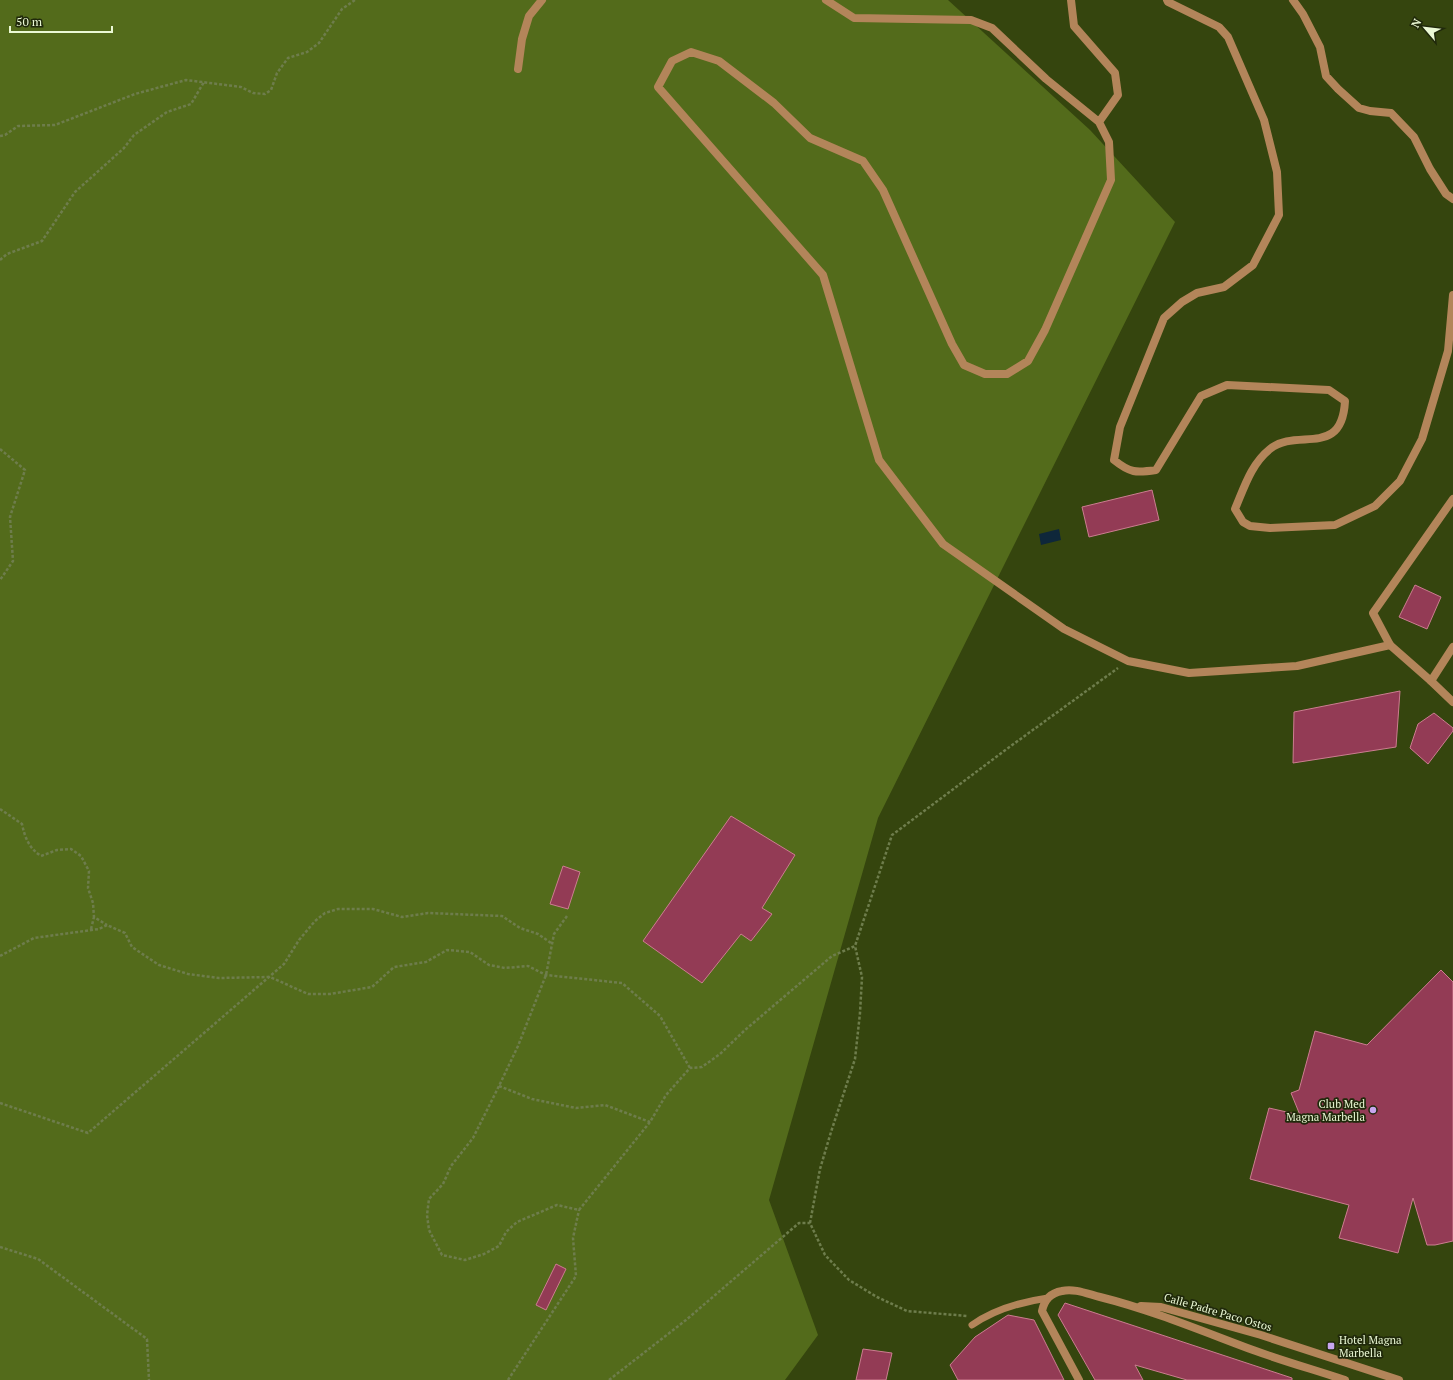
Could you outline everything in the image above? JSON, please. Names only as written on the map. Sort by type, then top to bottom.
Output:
[{"type":"street","points":[[518,69],[522,39],[529,16],[542,0]]},
{"type":"street","points":[[826,0],[854,18],[971,20],[992,28],[1046,79],[1099,122],[1109,142],[1111,180],[1045,330],[1028,361],[1007,374],[985,374],[964,365],[955,349],[883,190],[863,161],[810,138],[774,103],[719,61],[691,52],[672,61],[658,87],[824,275],[879,460],[944,544],[1064,629],[1128,661],[1189,673],[1297,666],[1390,646]]},
{"type":"street","points":[[1071,0],[1074,26],[1115,73],[1118,95],[1099,122]]},
{"type":"street","points":[[1167,0],[1168,2],[1219,27],[1228,37],[1264,120],[1278,172],[1279,215],[1253,265],[1224,287],[1197,292],[1182,302],[1164,318],[1120,427],[1114,460],[1126,470],[1141,472],[1156,470],[1201,396],[1227,386],[1329,390],[1345,401],[1342,417],[1336,428],[1324,438],[1283,442],[1270,448],[1258,460],[1246,482],[1235,509],[1243,522],[1250,526],[1270,528],[1335,525],[1375,506],[1400,481],[1422,439],[1448,351],[1453,295]]},
{"type":"street","points":[[1293,0],[1303,14],[1320,47],[1326,76],[1359,108],[1370,111],[1391,113],[1414,137],[1430,168],[1446,194],[1453,199]]},
{"type":"street","points":[[1453,499],[1372,613],[1390,646],[1431,680],[1453,702]]},
{"type":"street","points":[[1431,680],[1453,647]]},
{"type":"street","points":[[1079,1380],[1042,1311],[1048,1298],[1054,1293],[1072,1290],[1132,1305]]},
{"type":"street","name":"Calle Padre Paco Ostos","points":[[1132,1305],[1255,1350],[1345,1380]]},
{"type":"street","name":"Calle Padre Paco Ostos","points":[[1132,1305],[1161,1306],[1399,1380]]},
{"type":"lane","points":[[972,1325],[983,1317],[1021,1302],[1048,1298]]},
{"type":"path","points":[[0,136],[5,135],[18,126],[55,125],[135,94],[186,80],[241,87],[252,93],[265,94],[271,90],[277,73],[288,58],[307,52],[319,43],[342,9],[355,0]]},
{"type":"path","points":[[0,260],[7,254],[42,241],[75,192],[124,148],[134,135],[167,112],[191,104],[204,82]]},
{"type":"path","points":[[0,449],[25,470],[10,517],[13,561],[0,580]]},
{"type":"path","points":[[983,1317],[907,1311],[876,1297],[849,1280],[825,1255],[810,1223],[820,1169],[830,1132],[855,1059],[862,977],[854,946],[892,836],[1004,751],[1128,661]]},
{"type":"path","points":[[0,809],[22,824],[25,839],[34,851],[41,856],[57,850],[71,848],[81,856],[89,871],[88,888],[93,903],[94,916],[91,929]]},
{"type":"path","points":[[0,1103],[88,1133],[284,964],[299,940],[315,922],[326,913],[338,909],[373,909],[402,917],[428,913],[502,916],[520,928],[538,934],[551,943]]},
{"type":"path","points":[[94,916],[107,925],[125,933],[132,947],[159,965],[188,974],[219,978],[270,977],[308,994],[330,994],[372,987],[394,967],[426,962],[447,950],[470,952],[489,965],[505,968],[528,966],[546,975],[622,983],[660,1016],[690,1068]]},
{"type":"path","points":[[567,916],[558,926],[551,943],[546,975],[518,1046],[473,1138],[451,1166],[443,1184],[429,1200],[427,1215],[429,1230],[442,1255],[465,1260],[484,1254],[499,1246],[506,1232],[517,1222],[557,1206],[579,1210]]},
{"type":"path","points":[[0,956],[34,938],[107,925]]},
{"type":"path","points":[[508,1380],[576,1276],[573,1238],[579,1210],[650,1122],[666,1095],[690,1068],[702,1066],[720,1054],[745,1030],[832,956],[854,946]]},
{"type":"path","points":[[499,1086],[532,1099],[576,1108],[605,1105],[650,1122]]},
{"type":"path","points":[[609,1380],[686,1320],[798,1224],[810,1223]]},
{"type":"path","points":[[0,1247],[38,1259],[147,1339],[149,1380]]},
{"type":"green space","points":[[0,0],[948,0],[1090,130],[1175,222],[878,818],[769,1200],[818,1335],[785,1380],[0,1380]]},
{"type":"water","points":[[1059,529],[1061,540],[1041,545],[1039,534]]},
{"type":"building","points":[[1152,490],[1159,520],[1089,537],[1082,507]]},
{"type":"building","points":[[1415,585],[1441,597],[1427,629],[1399,617]]},
{"type":"building","points":[[1400,691],[1396,747],[1293,763],[1294,712]]},
{"type":"building","points":[[1434,713],[1453,728],[1453,731],[1428,764],[1410,748],[1418,724]]},
{"type":"building","points":[[731,816],[795,855],[762,908],[772,914],[751,941],[741,934],[702,983],[643,941]]},
{"type":"building","points":[[563,866],[580,872],[568,909],[550,904]]},
{"type":"building","name":"Club Med Magna Marbella","points":[[1441,970],[1453,982],[1453,1241],[1435,1245],[1427,1245],[1413,1198],[1398,1253],[1339,1238],[1349,1205],[1250,1179],[1269,1108],[1300,1115],[1291,1093],[1299,1090],[1315,1031],[1367,1045]]},
{"type":"building","points":[[556,1264],[566,1269],[546,1310],[536,1305]]},
{"type":"building","points":[[1065,1303],[1292,1378],[1292,1380],[1187,1380],[1135,1365],[1143,1380],[1095,1380],[1058,1315]]},
{"type":"building","points":[[1008,1315],[1034,1320],[1064,1380],[958,1380],[950,1365],[975,1337]]},
{"type":"building","points":[[863,1349],[892,1353],[886,1380],[856,1380]]},
{"type":"place","name":"Club Med Magna Marbella","points":[[1373,1110]]},
{"type":"place","name":"Hotel Magna Marbella","points":[[1331,1346]]}]
